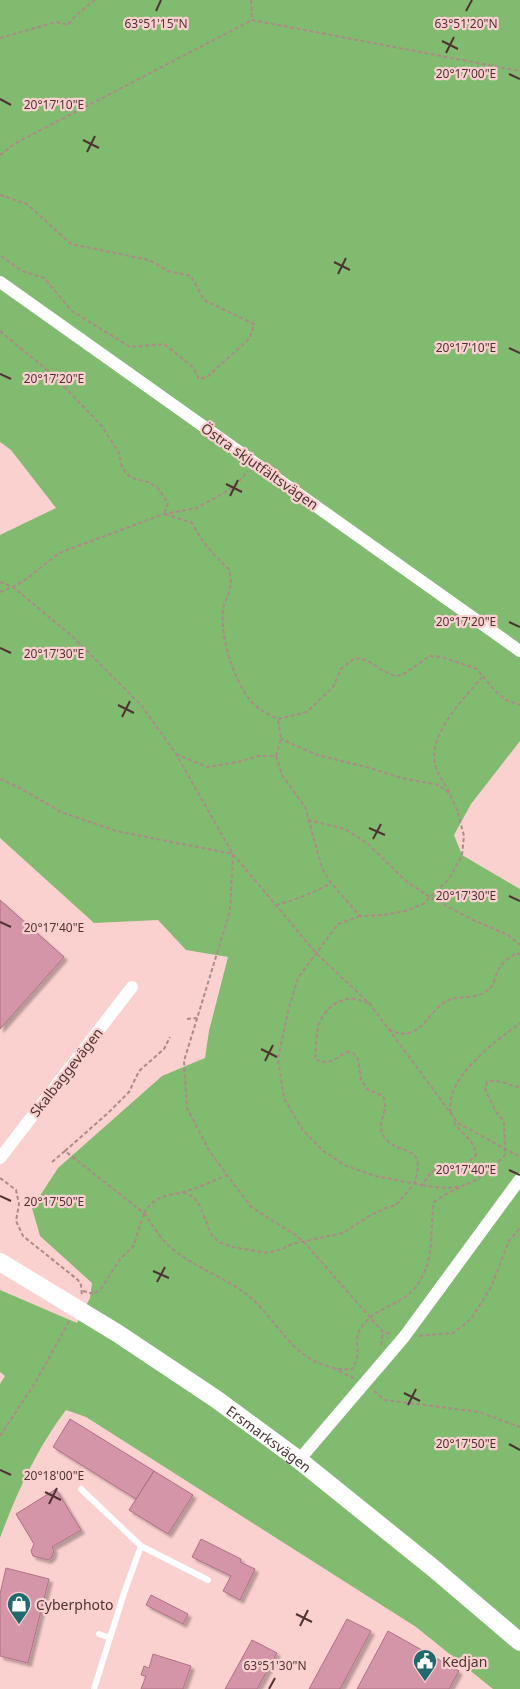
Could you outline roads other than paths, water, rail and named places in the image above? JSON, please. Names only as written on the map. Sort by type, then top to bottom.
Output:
[{"type":"main road","name":"Ersmarksvägen","points":[[0,1262],[117,1333],[216,1400],[299,1460],[520,1642]]},
{"type":"street","name":"Östra skjutfältsvägen","points":[[0,282],[520,651]]},
{"type":"street","name":"Skalbaggevägen","points":[[0,1158],[132,987]]},
{"type":"street","points":[[299,1460],[404,1337],[520,1178]]},
{"type":"lane","points":[[81,1489],[141,1546],[208,1580]]},
{"type":"lane","points":[[94,1689],[141,1546]]},
{"type":"lane","points":[[99,1634],[110,1638]]},
{"type":"place","name":"Cyberphoto","points":[[19,1625]]},
{"type":"place","name":"Kedjan","points":[[425,1682]]}]
